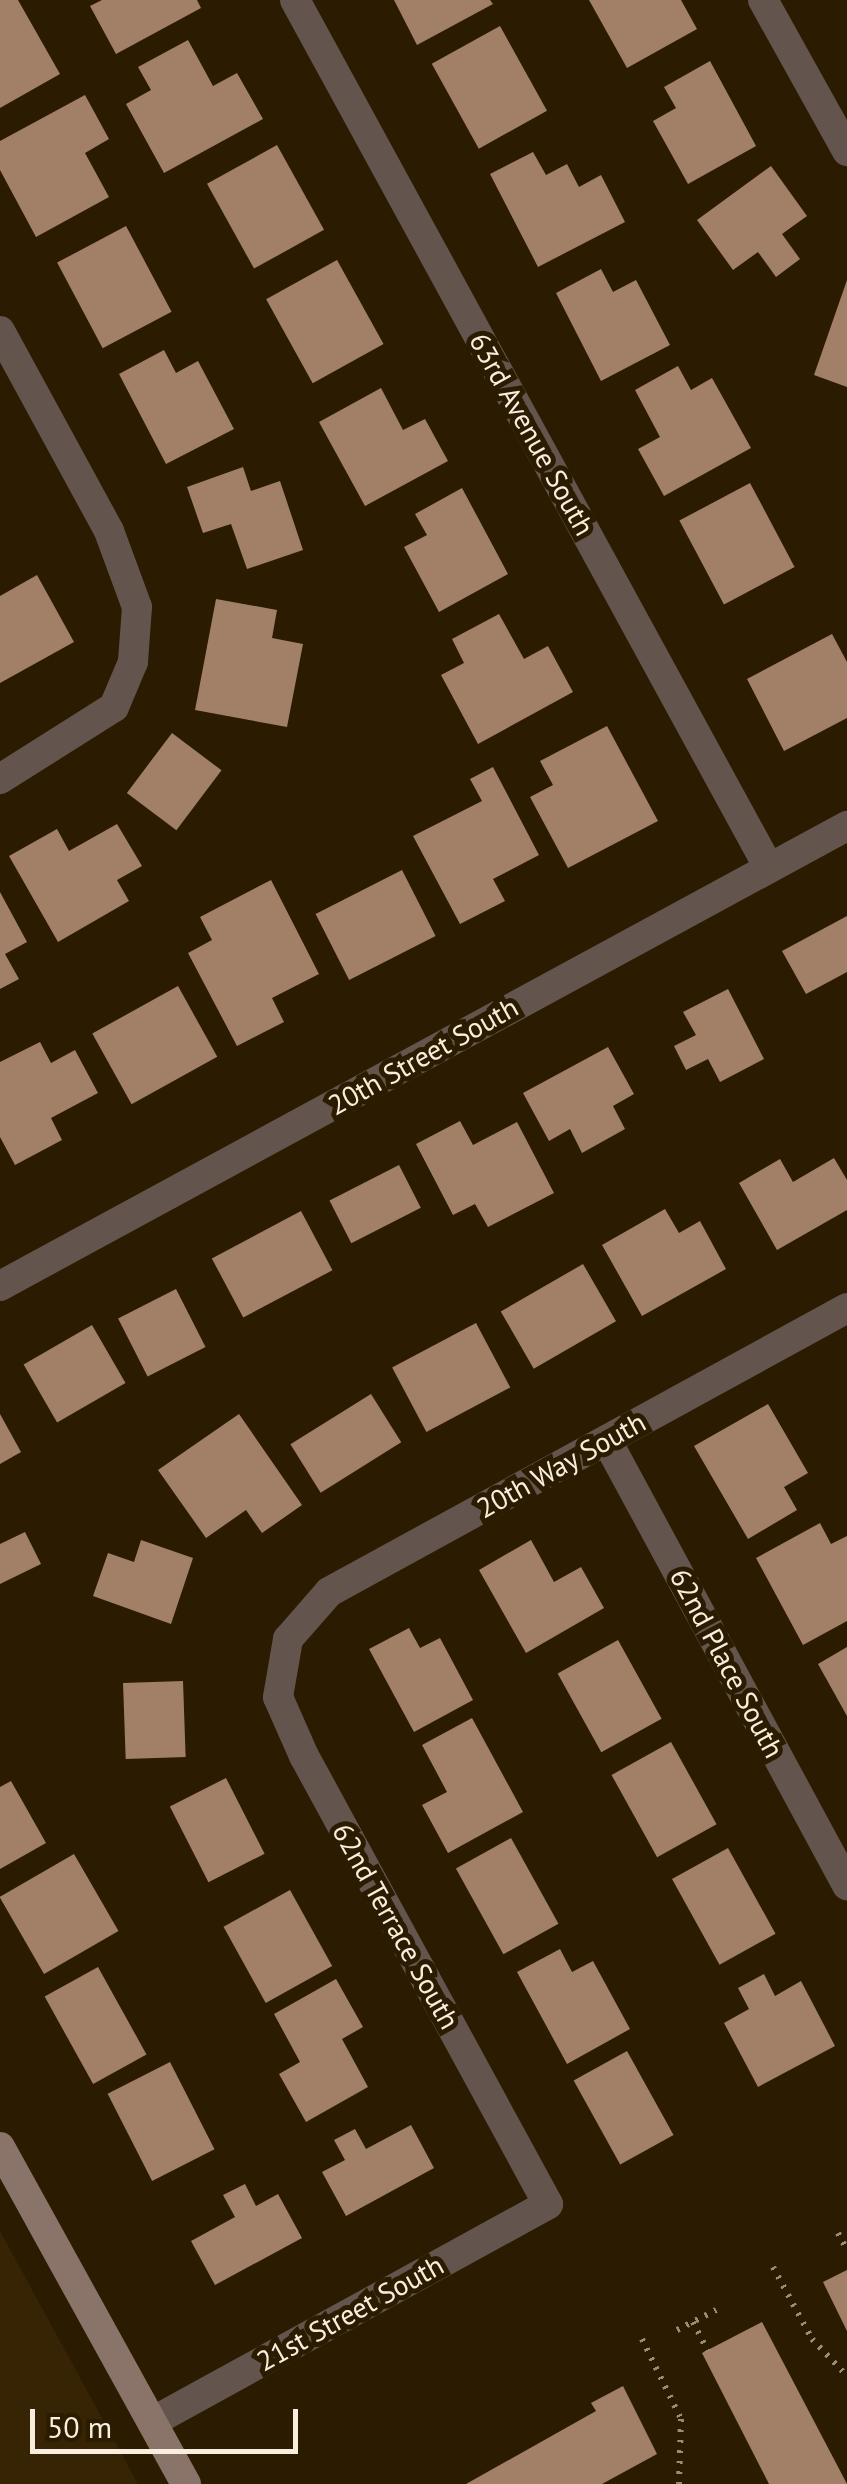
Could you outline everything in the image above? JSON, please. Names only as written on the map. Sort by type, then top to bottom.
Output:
[{"type":"street","name":"63rd Avenue South","points":[[294,0],[768,868]]},
{"type":"street","points":[[764,0],[847,151]]},
{"type":"street","points":[[0,331],[109,531],[137,607],[133,662],[114,708],[0,779]]},
{"type":"street","name":"20th Street South","points":[[0,1286],[847,826]]},
{"type":"street","name":"20th Way South","points":[[288,1639],[329,1592],[847,1308]]},
{"type":"street","name":"62nd Place South","points":[[607,1440],[847,1885]]},
{"type":"street","name":"62nd Terrace South","points":[[288,1639],[278,1697],[304,1756],[548,2204]]},
{"type":"street","points":[[0,2146],[186,2484]]},
{"type":"street","name":"21st Street South","points":[[152,2422],[548,2204]]},
{"type":"path","points":[[838,2233],[847,2250]]},
{"type":"path","points":[[773,2267],[812,2339],[847,2376]]},
{"type":"path","points":[[677,2330],[716,2310]]},
{"type":"path","points":[[693,2322],[708,2351]]},
{"type":"path","points":[[642,2339],[681,2419],[679,2484]]},
{"type":"shaded area","points":[[0,2231],[138,2484],[0,2484]]},
{"type":"building","points":[[0,0],[18,0],[60,74],[0,108]]},
{"type":"building","points":[[102,0],[197,0],[201,8],[116,54],[90,6]]},
{"type":"building","points":[[394,0],[490,0],[493,4],[417,45]]},
{"type":"building","points":[[589,0],[681,0],[697,29],[627,68]]},
{"type":"building","points":[[500,26],[547,111],[479,149],[432,64]]},
{"type":"building","points":[[188,40],[213,86],[237,73],[263,119],[164,173],[126,104],[151,90],[138,67]]},
{"type":"building","points":[[710,61],[756,146],[688,184],[653,121],[676,108],[664,87]]},
{"type":"building","points":[[85,95],[109,139],[85,153],[109,197],[36,237],[0,170],[0,141]]},
{"type":"building","points":[[277,145],[324,230],[254,269],[207,184]]},
{"type":"building","points":[[533,152],[546,175],[567,164],[579,187],[601,175],[625,222],[538,267],[490,174]]},
{"type":"building","points":[[771,166],[807,216],[782,234],[800,259],[776,277],[758,252],[733,270],[697,220]]},
{"type":"building","points":[[126,226],[172,312],[103,348],[57,263]]},
{"type":"building","points":[[337,260],[384,344],[313,383],[266,299]]},
{"type":"building","points":[[601,269],[613,292],[636,280],[670,345],[601,381],[556,293]]},
{"type":"building","points":[[847,280],[847,387],[814,375]]},
{"type":"building","points":[[164,350],[176,373],[198,361],[234,429],[166,464],[119,374]]},
{"type":"building","points":[[678,366],[691,390],[712,378],[751,448],[664,496],[638,449],[660,437],[635,390]]},
{"type":"building","points":[[381,388],[403,430],[425,419],[448,461],[365,506],[319,422]]},
{"type":"building","points":[[243,467],[251,491],[280,481],[303,550],[247,569],[231,524],[203,533],[187,487]]},
{"type":"building","points":[[750,483],[795,567],[724,604],[679,521]]},
{"type":"building","points":[[462,488],[508,574],[439,612],[404,547],[427,535],[415,514]]},
{"type":"building","points":[[37,575],[74,642],[0,683],[0,596]]},
{"type":"building","points":[[216,599],[277,610],[272,638],[303,644],[287,727],[195,710]]},
{"type":"building","points":[[499,614],[524,659],[548,646],[573,692],[478,744],[441,675],[464,663],[452,639]]},
{"type":"building","points":[[832,634],[847,662],[847,718],[784,751],[747,679]]},
{"type":"building","points":[[607,726],[658,821],[568,868],[530,797],[553,785],[540,761]]},
{"type":"building","points":[[172,733],[222,770],[176,830],[127,793]]},
{"type":"building","points":[[493,767],[539,855],[493,879],[505,901],[460,924],[413,836],[482,801],[470,779]]},
{"type":"building","points":[[117,824],[142,866],[117,880],[129,901],[58,942],[9,856],[57,829],[69,851]]},
{"type":"building","points":[[402,870],[436,936],[349,980],[316,914]]},
{"type":"building","points":[[271,880],[319,974],[272,998],[284,1022],[237,1046],[188,953],[212,940],[200,917]]},
{"type":"building","points":[[0,892],[27,942],[5,954],[19,979],[0,989]]},
{"type":"building","points":[[847,916],[847,972],[806,994],[782,951]]},
{"type":"building","points":[[178,986],[217,1057],[132,1104],[92,1034]]},
{"type":"building","points":[[728,989],[764,1059],[720,1082],[708,1059],[686,1070],[674,1046],[696,1035],[683,1012]]},
{"type":"building","points":[[40,1042],[51,1063],[75,1050],[98,1093],[51,1118],[62,1140],[15,1165],[0,1137],[0,1062]]},
{"type":"building","points":[[608,1047],[634,1094],[613,1106],[625,1129],[582,1153],[570,1129],[549,1141],[523,1093]]},
{"type":"building","points":[[460,1121],[473,1145],[517,1122],[554,1193],[488,1227],[475,1204],[453,1215],[416,1144]]},
{"type":"building","points":[[834,1158],[847,1180],[847,1210],[777,1250],[739,1183],[780,1159],[793,1182]]},
{"type":"building","points":[[399,1165],[421,1208],[351,1243],[330,1200]]},
{"type":"building","points":[[665,1209],[679,1233],[700,1221],[726,1269],[642,1316],[602,1245]]},
{"type":"building","points":[[301,1211],[332,1270],[243,1318],[212,1258]]},
{"type":"building","points":[[583,1264],[616,1321],[534,1369],[501,1312]]},
{"type":"building","points":[[176,1289],[206,1347],[148,1376],[118,1319]]},
{"type":"building","points":[[476,1323],[510,1387],[426,1432],[392,1368]]},
{"type":"building","points":[[92,1325],[126,1383],[57,1423],[24,1364]]},
{"type":"building","points":[[371,1394],[401,1442],[321,1493],[290,1444]]},
{"type":"building","points":[[768,1404],[808,1473],[784,1487],[797,1510],[748,1539],[694,1446]]},
{"type":"building","points":[[0,1414],[21,1452],[0,1464]]},
{"type":"building","points":[[239,1414],[302,1505],[262,1533],[246,1510],[206,1538],[158,1470]]},
{"type":"building","points":[[820,1523],[831,1544],[847,1536],[847,1621],[803,1645],[756,1558]]},
{"type":"building","points":[[25,1532],[41,1564],[0,1584],[0,1544]]},
{"type":"building","points":[[141,1540],[193,1558],[171,1624],[93,1596],[108,1553],[134,1562]]},
{"type":"building","points":[[531,1540],[554,1582],[581,1567],[604,1608],[526,1653],[479,1570]]},
{"type":"building","points":[[409,1628],[420,1648],[440,1638],[473,1700],[414,1732],[369,1649]]},
{"type":"building","points":[[618,1640],[662,1719],[601,1752],[558,1673]]},
{"type":"building","points":[[847,1647],[847,1716],[818,1664]]},
{"type":"building","points":[[183,1681],[186,1757],[126,1759],[123,1683]]},
{"type":"building","points":[[472,1718],[523,1812],[448,1853],[422,1805],[447,1792],[422,1745]]},
{"type":"building","points":[[671,1742],[717,1824],[657,1857],[612,1775]]},
{"type":"building","points":[[226,1778],[265,1854],[208,1882],[170,1807]]},
{"type":"building","points":[[11,1781],[46,1843],[0,1869],[0,1787]]},
{"type":"building","points":[[511,1838],[559,1924],[503,1954],[456,1869]]},
{"type":"building","points":[[728,1848],[776,1934],[720,1965],[672,1879]]},
{"type":"building","points":[[74,1854],[118,1931],[44,1974],[0,1897]]},
{"type":"building","points":[[290,1890],[332,1966],[266,2003],[224,1927]]},
{"type":"building","points":[[560,1949],[572,1972],[593,1961],[630,2029],[567,2064],[517,1972]]},
{"type":"building","points":[[98,1967],[146,2054],[93,2084],[45,1997]]},
{"type":"building","points":[[764,1974],[775,1996],[801,1981],[835,2046],[758,2087],[724,2023],[749,2009],[738,1988]]},
{"type":"building","points":[[336,1979],[363,2027],[342,2039],[368,2087],[306,2122],[279,2074],[300,2062],[274,2014]]},
{"type":"building","points":[[627,2051],[674,2135],[620,2165],[574,2081]]},
{"type":"building","points":[[170,2062],[214,2149],[152,2181],[108,2094]]},
{"type":"building","points":[[411,2125],[434,2168],[346,2216],[322,2172],[345,2160],[334,2140],[355,2129],[366,2149]]},
{"type":"building","points":[[245,2184],[256,2206],[278,2194],[302,2238],[215,2285],[191,2241],[235,2217],[223,2195]]},
{"type":"building","points":[[847,2270],[847,2331],[823,2282]]},
{"type":"building","points":[[762,2322],[847,2484],[769,2484],[702,2353]]},
{"type":"building","points":[[623,2386],[657,2454],[602,2484],[466,2484],[596,2411],[591,2403]]}]
